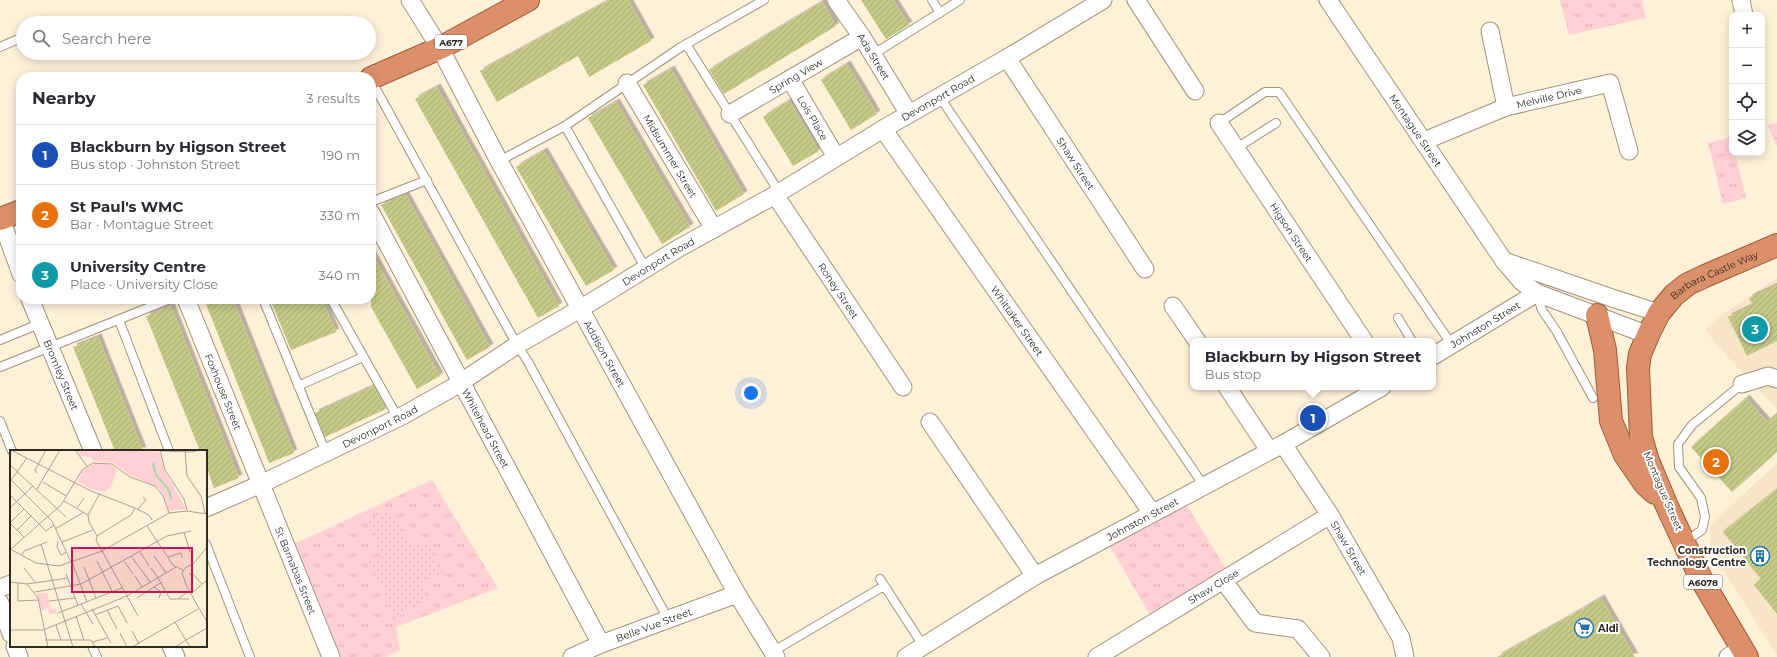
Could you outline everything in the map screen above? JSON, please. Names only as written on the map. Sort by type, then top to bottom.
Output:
[{"type":"highway","name":"A677","points":[[376,77],[440,48],[528,0]]},
{"type":"highway","points":[[0,219],[16,213]]},
{"type":"highway","name":"Barbara Castle Way","points":[[1659,313],[1674,294],[1688,284],[1777,245]]},
{"type":"highway","name":"Montague Street","points":[[1659,313],[1640,354],[1638,368],[1641,436],[1648,460],[1666,504],[1700,578],[1739,654]]},
{"type":"highway","points":[[1597,315],[1605,350],[1611,421],[1625,455],[1645,484],[1666,504]]},
{"type":"street","name":"Addison Street","points":[[410,0],[440,48],[499,161],[580,310],[737,594],[774,654]]},
{"type":"street","name":"Ada Street","points":[[836,0],[862,37],[909,114]]},
{"type":"street","name":"Devonport Road","points":[[207,508],[261,484],[398,418],[462,382],[517,345],[580,310],[646,269],[777,194],[883,129],[1007,58],[1103,0]]},
{"type":"street","points":[[1136,0],[1195,91]]},
{"type":"street","name":"Montague Street","points":[[1328,0],[1504,261],[1522,282],[1537,293],[1648,335]]},
{"type":"street","points":[[1741,0],[1743,12]]},
{"type":"street","points":[[1490,31],[1506,107]]},
{"type":"street","name":"Spring View","points":[[730,114],[862,37]]},
{"type":"street","name":"Shaw Street","points":[[1007,58],[1145,269]]},
{"type":"street","name":"Lois Place","points":[[790,79],[836,157]]},
{"type":"street","name":"Midsummer Street","points":[[627,83],[714,229]]},
{"type":"street","name":"Melville Drive","points":[[1424,141],[1506,107],[1610,83],[1629,151]]},
{"type":"street","name":"Higson Street","points":[[1219,123],[1362,338]]},
{"type":"street","name":"Whittaker Street","points":[[883,129],[1152,512]]},
{"type":"street","name":"Roney Street","points":[[777,194],[903,387]]},
{"type":"street","points":[[0,219],[16,261]]},
{"type":"street","name":"Whitehead Street","points":[[376,222],[601,644]]},
{"type":"street","points":[[1504,261],[1659,313]]},
{"type":"street","name":"Johnston Street","points":[[1436,354],[1537,293]]},
{"type":"street","name":"Bromley Street","points":[[32,304],[93,450]]},
{"type":"street","name":"Foxhouse Street","points":[[188,304],[261,484]]},
{"type":"street","points":[[1174,306],[1195,338]]},
{"type":"street","points":[[1742,384],[1768,376],[1777,379]]},
{"type":"street","name":"Shaw Street","points":[[1229,390],[1330,515],[1401,638],[1405,657]]},
{"type":"street","name":"Johnston Street","points":[[906,657],[1035,576],[1152,512],[1276,447],[1377,390]]},
{"type":"street","points":[[930,422],[1035,576]]},
{"type":"street","name":"St Barnabas Street","points":[[261,484],[331,657]]},
{"type":"street","name":"Shaw Close","points":[[1097,657],[1330,515]]},
{"type":"street","points":[[1223,580],[1255,623],[1298,630],[1321,657]]},
{"type":"street","points":[[0,588],[10,584]]},
{"type":"street","name":"Belle Vue Street","points":[[572,657],[601,644],[737,594]]},
{"type":"street","points":[[0,603],[10,631]]},
{"type":"street","points":[[15,647],[19,657]]},
{"type":"street","points":[[172,647],[176,657]]},
{"type":"lane","points":[[499,161],[565,126],[686,44],[764,0]]},
{"type":"lane","points":[[932,0],[940,13]]},
{"type":"lane","points":[[872,55],[960,0]]},
{"type":"lane","points":[[0,47],[16,40]]},
{"type":"lane","points":[[686,44],[730,114],[777,194]]},
{"type":"lane","points":[[376,88],[517,345],[528,360],[668,619]]},
{"type":"lane","points":[[1219,123],[1265,92],[1279,92],[1452,345]]},
{"type":"lane","points":[[939,96],[1204,486]]},
{"type":"lane","points":[[1236,149],[1276,123]]},
{"type":"lane","points":[[565,126],[646,269]]},
{"type":"lane","points":[[376,200],[427,180]]},
{"type":"lane","points":[[1537,293],[1542,310],[1557,332],[1593,398]]},
{"type":"lane","points":[[0,367],[158,304]]},
{"type":"lane","points":[[265,304],[326,453]]},
{"type":"lane","points":[[335,304],[398,418]]},
{"type":"lane","points":[[1398,318],[1410,338]]},
{"type":"lane","points":[[119,320],[169,450]]},
{"type":"lane","points":[[0,340],[39,324]]},
{"type":"lane","points":[[298,386],[363,357]]},
{"type":"lane","points":[[1685,543],[1702,530],[1705,517],[1701,498],[1679,467],[1678,444],[1692,425],[1742,384]]},
{"type":"lane","points":[[0,421],[12,450]]},
{"type":"lane","points":[[207,547],[250,657]]},
{"type":"lane","points":[[774,654],[882,583],[924,647]]},
{"type":"lane","points":[[92,647],[97,657]]},
{"type":"shaded area","points":[[1777,278],[1777,409],[1726,355],[1705,330],[1723,314]]},
{"type":"shaded area","points":[[1777,463],[1777,655],[1710,549],[1710,526]]},
{"type":"green space","points":[[1560,0],[1642,0],[1646,18],[1569,35]]},
{"type":"green space","points":[[1777,123],[1777,146],[1767,125]]},
{"type":"green space","points":[[1729,138],[1729,156],[1736,156],[1746,198],[1723,204],[1708,143]]},
{"type":"green space","points":[[432,480],[498,588],[396,627],[400,650],[386,657],[340,657],[292,545]]},
{"type":"green space","points":[[1182,497],[1230,576],[1154,622],[1105,538]]},
{"type":"green space","points":[[388,510],[402,526],[408,542],[432,547],[438,568],[446,573],[421,582],[429,599],[403,612],[394,623],[383,590],[367,563],[384,555],[373,540],[368,520]]},
{"type":"building","points":[[610,0],[628,0],[651,41],[589,77],[578,56],[497,102],[480,71]]},
{"type":"building","points":[[861,0],[893,0],[909,25],[886,39]]},
{"type":"building","points":[[822,2],[836,26],[724,94],[709,70]]},
{"type":"building","points":[[847,64],[877,114],[851,130],[821,80]]},
{"type":"building","points":[[671,69],[744,194],[716,211],[643,85]]},
{"type":"building","points":[[437,87],[559,306],[538,318],[415,99]]},
{"type":"building","points":[[789,101],[819,151],[793,166],[763,117]]},
{"type":"building","points":[[616,102],[690,227],[662,244],[588,118]]},
{"type":"building","points":[[544,151],[614,270],[586,286],[516,167]]},
{"type":"building","points":[[405,194],[490,347],[467,360],[381,205]]},
{"type":"building","points":[[376,261],[440,376],[417,389],[371,307],[371,304],[376,304]]},
{"type":"building","points":[[1777,285],[1777,341],[1747,356],[1728,317],[1753,305],[1749,298]]},
{"type":"building","points":[[206,304],[235,304],[294,453],[269,463]]},
{"type":"building","points":[[272,304],[324,304],[336,332],[291,350]]},
{"type":"building","points":[[171,306],[239,478],[214,488],[207,469],[207,450],[200,450],[146,316]]},
{"type":"building","points":[[98,337],[143,450],[115,450],[73,347]]},
{"type":"building","points":[[374,386],[386,409],[325,437],[315,413]]},
{"type":"building","points":[[1746,398],[1767,422],[1777,413],[1777,452],[1732,492],[1691,447]]},
{"type":"building","name":"Construction Technology Centre","points":[[1777,489],[1777,614],[1754,585],[1761,579],[1723,532]]},
{"type":"building","name":"Aldi","points":[[1601,598],[1635,657],[1497,657],[1567,618]]},
{"type":"place","name":"University Centre","points":[[1755,329]]},
{"type":"place","name":"Blackburn by Higson Street","points":[[1313,418]]},
{"type":"place","name":"St Paul's WMC","points":[[1716,462]]},
{"type":"place","name":"Construction Technology Centre","points":[[1760,556]]},
{"type":"place","name":"Aldi","points":[[1584,628]]}]
